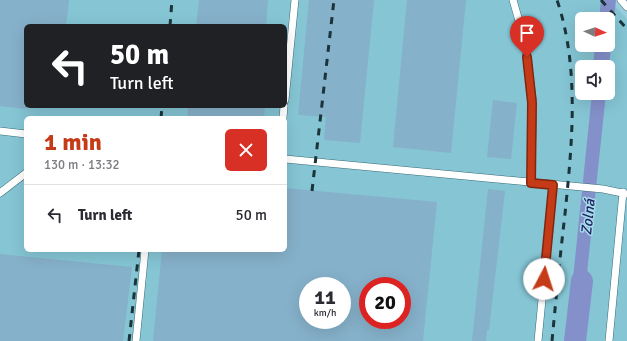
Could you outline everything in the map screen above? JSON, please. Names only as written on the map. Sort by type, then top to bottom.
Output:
[{"type":"lane","points":[[287,80],[295,0]]},
{"type":"lane","points":[[513,0],[526,42],[532,103],[531,183]]},
{"type":"lane","points":[[621,0],[627,7]]},
{"type":"lane","points":[[0,131],[24,134]]},
{"type":"lane","points":[[287,159],[603,189],[625,193],[609,341]]},
{"type":"lane","points":[[0,193],[24,175]]},
{"type":"lane","points":[[538,341],[553,185]]},
{"type":"lane","points":[[136,341],[145,252]]},
{"type":"shaded area","points":[[0,0],[609,0],[627,19],[627,341],[0,341]]},
{"type":"water","points":[[601,0],[616,0],[615,12],[600,12]]},
{"type":"water","points":[[594,52],[611,52],[610,60],[594,60]]},
{"type":"water","points":[[591,100],[605,100],[583,311],[570,308]]},
{"type":"building","points":[[0,0],[69,0],[66,24],[24,24],[24,108],[26,109],[0,106]]},
{"type":"building","points":[[199,0],[268,0],[266,24],[196,24]]},
{"type":"building","points":[[309,0],[374,0],[360,143],[324,140],[326,117],[298,115]]},
{"type":"building","points":[[407,0],[466,0],[451,153],[393,147]]},
{"type":"building","points":[[493,100],[517,103],[511,159],[487,157]]},
{"type":"building","points":[[188,108],[265,108],[264,116],[187,116]]},
{"type":"building","points":[[287,188],[437,202],[423,341],[153,341],[162,252],[287,252]]},
{"type":"building","points":[[488,189],[505,191],[489,330],[487,330],[486,341],[472,341]]},
{"type":"building","points":[[0,254],[132,267],[123,341],[0,341]]},
{"type":"waterway","name":"Zolná","points":[[575,341],[582,281]]},
{"type":"railway","points":[[170,24],[172,0]]},
{"type":"railway","points":[[312,191],[334,0]]},
{"type":"railway","points":[[552,341],[572,133],[569,52],[557,0]]},
{"type":"railway","points":[[601,0],[627,29]]},
{"type":"railway","points":[[161,116],[162,108]]},
{"type":"railway","points":[[129,341],[139,252]]},
{"type":"route","points":[[527,57],[532,103],[531,183],[553,185],[544,279]]}]
